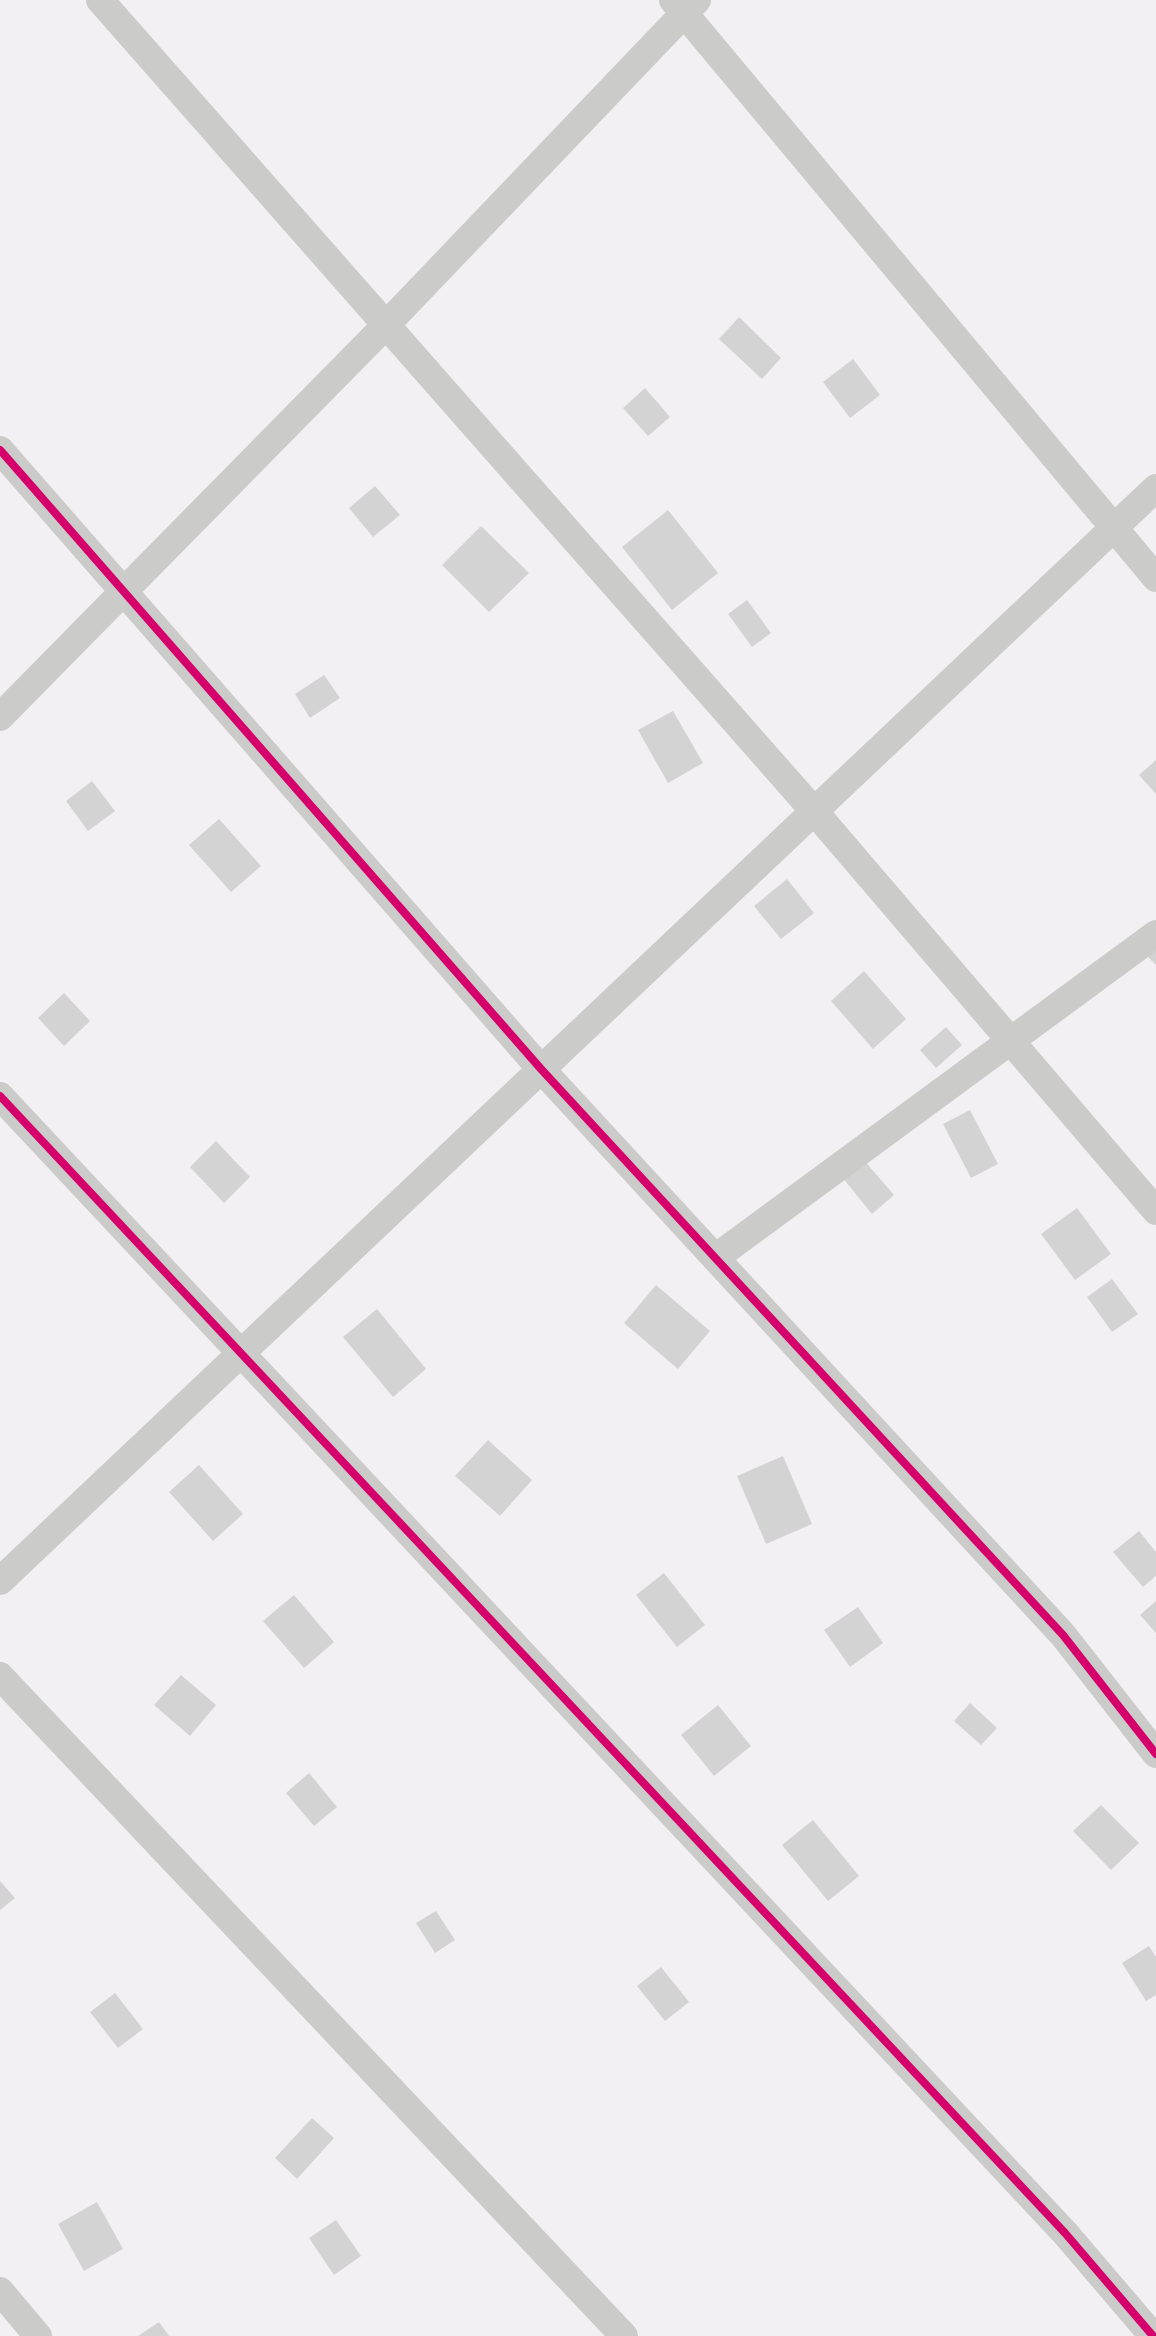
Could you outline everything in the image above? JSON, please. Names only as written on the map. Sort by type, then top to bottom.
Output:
[{"type":"street","points":[[100,0],[814,811],[1156,1211]]},
{"type":"street","points":[[0,717],[386,325],[685,4],[1156,578]]},
{"type":"street","points":[[0,450],[541,1069],[1063,1635],[1156,1754]]},
{"type":"street","points":[[0,1581],[1156,488]]},
{"type":"street","points":[[714,1258],[1156,934]]},
{"type":"street","points":[[0,1096],[1065,2233],[1153,2336]]},
{"type":"street","points":[[0,1676],[624,2336]]},
{"type":"street","points":[[0,2291],[38,2336]]},
{"type":"building","points":[[739,317],[781,358],[762,379],[719,339]]},
{"type":"building","points":[[853,359],[880,395],[850,418],[823,382]]},
{"type":"building","points":[[645,388],[670,417],[648,436],[623,408]]},
{"type":"building","points":[[375,486],[400,515],[373,537],[349,508]]},
{"type":"building","points":[[668,510],[718,573],[672,610],[622,547]]},
{"type":"building","points":[[481,526],[529,573],[489,612],[442,565]]},
{"type":"building","points":[[747,600],[771,633],[752,647],[728,614]]},
{"type":"building","points":[[324,675],[340,698],[310,718],[295,694]]},
{"type":"building","points":[[673,711],[703,763],[668,783],[638,730]]},
{"type":"building","points":[[1156,760],[1156,794],[1139,775]]},
{"type":"building","points":[[92,781],[115,811],[88,831],[66,801]]},
{"type":"building","points":[[219,819],[261,866],[231,892],[189,845]]},
{"type":"building","points":[[787,879],[814,913],[781,939],[754,906]]},
{"type":"building","points":[[1156,949],[1156,965],[1148,957]]},
{"type":"building","points":[[864,971],[906,1019],[873,1049],[831,1001]]},
{"type":"building","points":[[64,993],[90,1021],[64,1046],[38,1018]]},
{"type":"building","points":[[946,1027],[962,1045],[936,1068],[920,1050]]},
{"type":"building","points":[[970,1110],[998,1164],[971,1178],[943,1124]]},
{"type":"building","points":[[216,1141],[250,1177],[224,1203],[190,1167]]},
{"type":"building","points":[[863,1159],[894,1195],[872,1214],[842,1177]]},
{"type":"building","points":[[1077,1208],[1111,1254],[1075,1280],[1041,1234]]},
{"type":"building","points":[[1112,1279],[1138,1314],[1112,1332],[1087,1297]]},
{"type":"building","points":[[656,1285],[710,1331],[678,1369],[624,1323]]},
{"type":"building","points":[[377,1309],[426,1369],[393,1397],[343,1337]]},
{"type":"building","points":[[488,1440],[532,1480],[500,1516],[455,1476]]},
{"type":"building","points":[[783,1456],[812,1524],[766,1544],[737,1476]]},
{"type":"building","points":[[199,1465],[243,1514],[213,1541],[169,1492]]},
{"type":"building","points":[[1139,1531],[1156,1552],[1156,1576],[1143,1587],[1113,1552]]},
{"type":"building","points":[[664,1573],[705,1625],[677,1647],[636,1595]]},
{"type":"building","points":[[294,1595],[334,1642],[304,1668],[263,1621]]},
{"type":"building","points":[[1156,1601],[1156,1633],[1140,1615]]},
{"type":"building","points":[[858,1607],[883,1643],[850,1667],[824,1630]]},
{"type":"building","points":[[181,1675],[216,1705],[190,1736],[154,1705]]},
{"type":"building","points":[[970,1703],[997,1728],[981,1745],[954,1721]]},
{"type":"building","points":[[718,1705],[751,1746],[714,1776],[681,1735]]},
{"type":"building","points":[[309,1773],[337,1807],[314,1826],[286,1793]]},
{"type":"building","points":[[1101,1805],[1139,1843],[1111,1870],[1073,1831]]},
{"type":"building","points":[[813,1820],[859,1876],[828,1901],[782,1845]]},
{"type":"building","points":[[0,1881],[15,1898],[0,1910]]},
{"type":"building","points":[[436,1911],[455,1940],[435,1953],[416,1923]]},
{"type":"building","points":[[1149,1946],[1156,1957],[1156,1995],[1146,2001],[1122,1963]]},
{"type":"building","points":[[661,1967],[689,2002],[665,2021],[637,1986]]},
{"type":"building","points":[[115,1993],[143,2029],[118,2048],[90,2012]]},
{"type":"building","points":[[312,2118],[334,2138],[297,2179],[275,2158]]},
{"type":"building","points":[[97,2202],[123,2249],[84,2271],[58,2224]]},
{"type":"building","points":[[336,2220],[361,2256],[334,2275],[309,2238]]},
{"type":"building","points":[[159,2322],[169,2336],[138,2336]]},
{"type":"cycle path","points":[[0,450],[541,1069],[1063,1635],[1156,1754]]},
{"type":"cycle path","points":[[0,1096],[1065,2233],[1153,2336]]}]
